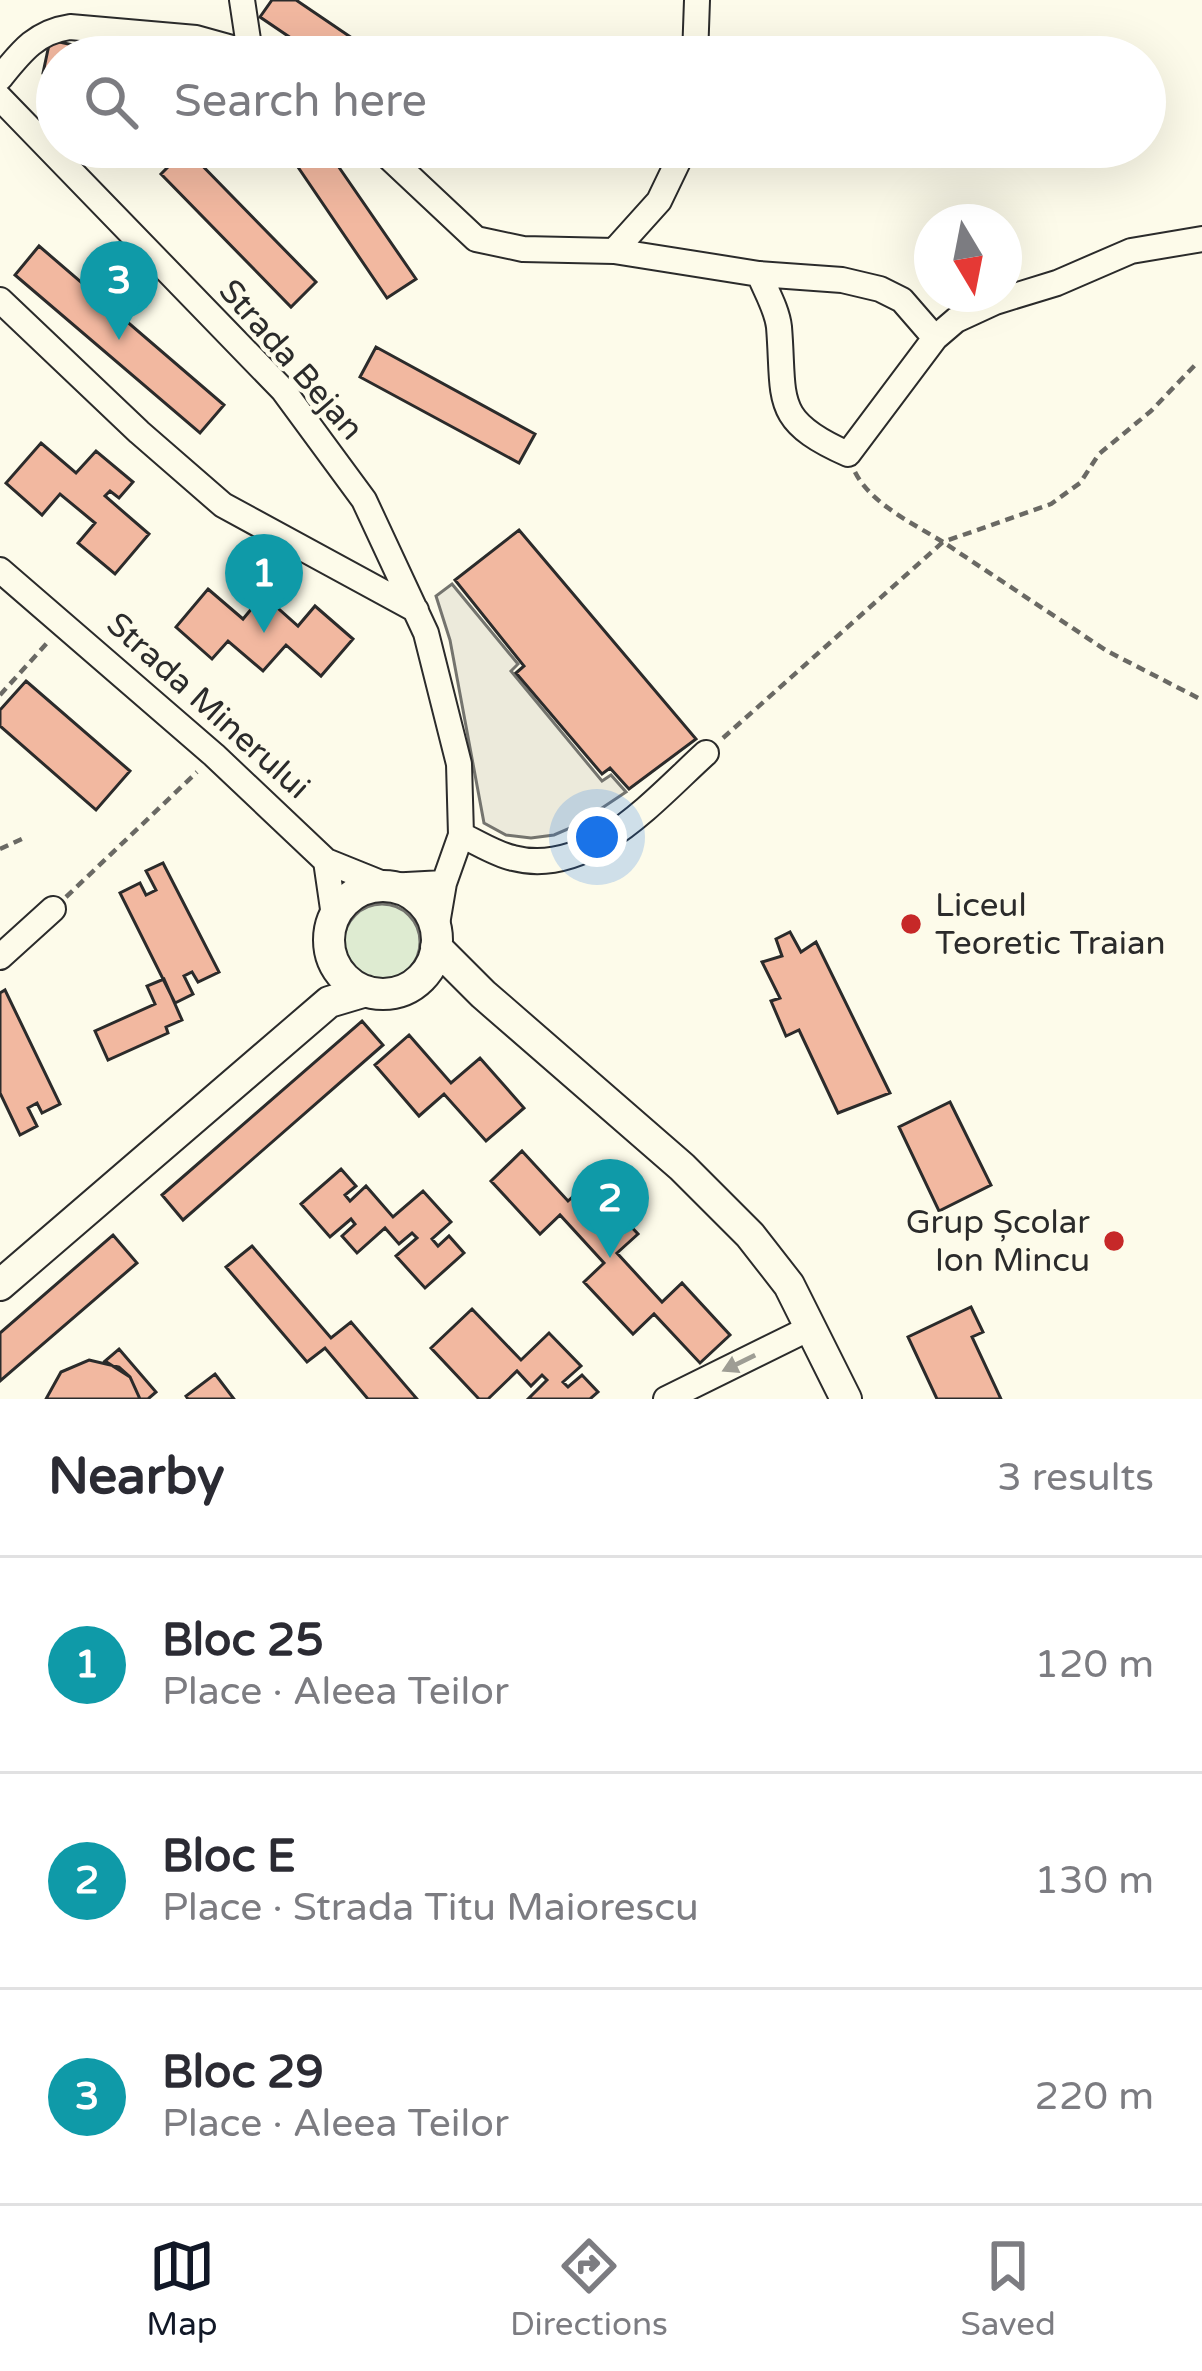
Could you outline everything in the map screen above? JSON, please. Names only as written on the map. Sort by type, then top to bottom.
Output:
[{"type":"main road","points":[[329,1002],[332,958],[328,936],[334,916],[361,890],[388,886],[407,891],[423,903],[436,939],[484,994],[719,1204],[771,1261],[812,1327],[846,1399]]},
{"type":"main road","points":[[408,988],[430,967],[436,939]]},
{"type":"main road","points":[[332,958],[341,975],[366,991]]},
{"type":"main road","points":[[0,1285],[329,1002],[366,991],[408,988],[484,994]]},
{"type":"street","points":[[242,0],[249,36]]},
{"type":"street","points":[[696,36],[697,0]]},
{"type":"street","points":[[40,36],[70,27],[173,36]]},
{"type":"street","points":[[0,78],[36,38]]},
{"type":"street","name":"Strada Bejan","points":[[0,98],[36,135]]},
{"type":"street","name":"Strada Bejan","points":[[68,168],[283,390],[364,500],[416,610],[451,721],[459,764],[461,835],[444,883],[436,939]]},
{"type":"street","points":[[400,168],[476,239],[523,249],[614,251],[759,274],[842,280],[902,300],[935,338]]},
{"type":"street","points":[[614,251],[659,200],[675,168]]},
{"type":"street","points":[[759,274],[779,323],[780,386],[792,417],[810,437],[848,454],[935,338],[956,320],[1131,251],[1202,239]]},
{"type":"street","points":[[0,300],[223,505],[416,610]]},
{"type":"street","name":"Strada Minerului","points":[[0,570],[214,755],[326,861]]},
{"type":"street","points":[[461,835],[514,859],[574,855],[597,844],[649,805],[706,753]]},
{"type":"street","points":[[326,861],[388,886],[444,883]]},
{"type":"street","points":[[326,861],[334,916]]},
{"type":"street","points":[[0,957],[53,909]]},
{"type":"street","points":[[666,1399],[812,1327]]},
{"type":"path","points":[[706,753],[944,542],[1051,503],[1080,483],[1100,454],[1197,363]]},
{"type":"path","points":[[848,454],[859,480],[891,509],[1108,651],[1202,700]]},
{"type":"path","points":[[0,695],[34,657]]},
{"type":"path","points":[[53,909],[214,755]]},
{"type":"path","points":[[0,849],[24,838]]},
{"type":"green space","points":[[382,904],[409,915],[420,942],[409,969],[382,980],[355,969],[344,942],[355,915]]},
{"type":"shaded area","points":[[452,584],[518,664],[511,671],[602,781],[611,775],[626,792],[575,826],[531,838],[506,835],[484,823],[450,640],[436,596]]},
{"type":"building","points":[[272,0],[296,0],[349,36],[288,36],[260,17]]},
{"type":"building","points":[[167,168],[205,168],[316,282],[291,307],[161,174]]},
{"type":"building","points":[[299,168],[339,168],[416,279],[387,298]]},
{"type":"building","points":[[39,246],[224,405],[200,433],[15,275]]},
{"type":"building","points":[[376,347],[535,434],[519,463],[360,377]]},
{"type":"building","points":[[41,443],[76,473],[96,451],[133,482],[119,498],[110,491],[105,496],[149,534],[115,574],[78,543],[95,523],[60,494],[42,515],[6,483]]},
{"type":"building","points":[[519,530],[696,739],[629,789],[610,768],[602,774],[516,673],[524,666],[455,580]]},
{"type":"building","points":[[208,589],[243,619],[263,595],[298,626],[315,606],[353,639],[321,676],[286,645],[263,671],[228,641],[212,659],[176,627]]},
{"type":"building","points":[[26,681],[130,771],[96,810],[0,726],[0,710]]},
{"type":"building","points":[[163,863],[219,972],[198,982],[192,972],[184,976],[193,994],[175,1003],[120,893],[140,883],[146,895],[156,890],[146,871]]},
{"type":"building","points":[[790,932],[801,952],[816,942],[890,1093],[838,1113],[799,1030],[786,1036],[771,1001],[780,998],[762,962],[782,956],[776,939]]},
{"type":"building","points":[[164,979],[182,1020],[166,1027],[168,1033],[108,1060],[95,1031],[155,1004],[147,986]]},
{"type":"building","points":[[5,990],[60,1104],[42,1113],[37,1103],[28,1108],[37,1126],[20,1135],[0,1093],[0,993]]},
{"type":"building","points":[[362,1021],[383,1045],[183,1220],[162,1195]]},
{"type":"building","points":[[409,1035],[451,1083],[480,1058],[524,1108],[486,1141],[444,1094],[419,1116],[375,1065]]},
{"type":"building","points":[[950,1102],[991,1185],[939,1211],[899,1127]]},
{"type":"building","points":[[522,1151],[568,1201],[589,1182],[638,1234],[617,1253],[662,1302],[682,1283],[730,1335],[700,1363],[654,1314],[633,1334],[584,1282],[604,1263],[560,1215],[540,1234],[491,1181]]},
{"type":"building","points":[[341,1169],[356,1186],[345,1195],[350,1201],[366,1186],[393,1217],[423,1191],[451,1222],[432,1239],[438,1246],[449,1236],[464,1253],[425,1288],[396,1256],[417,1238],[412,1233],[399,1244],[385,1228],[357,1253],[342,1236],[355,1224],[351,1219],[330,1237],[301,1204]]},
{"type":"building","points":[[113,1235],[137,1263],[0,1381],[0,1333]]},
{"type":"building","points":[[252,1246],[331,1338],[351,1322],[417,1399],[368,1399],[325,1348],[307,1362],[226,1267]]},
{"type":"building","points":[[971,1307],[983,1332],[972,1337],[1001,1399],[937,1399],[908,1337]]},
{"type":"building","points":[[472,1309],[521,1360],[549,1333],[581,1366],[563,1382],[568,1387],[582,1375],[598,1392],[590,1399],[528,1399],[547,1380],[542,1375],[531,1386],[517,1371],[488,1399],[479,1399],[431,1348]]},
{"type":"building","points":[[119,1349],[156,1392],[148,1399],[140,1399],[130,1377],[105,1361]]},
{"type":"building","points":[[89,1360],[119,1367],[130,1377],[140,1399],[46,1399],[61,1372]]},
{"type":"building","points":[[215,1374],[234,1399],[188,1399],[186,1396]]},
{"type":"place","name":"Bloc 29","points":[[119,340]]},
{"type":"place","name":"Bloc 25","points":[[264,633]]},
{"type":"place","name":"Liceul Teoretic Traian","points":[[911,924]]},
{"type":"place","name":"Grup Școlar Ion Mincu","points":[[1114,1241]]},
{"type":"place","name":"Bloc E","points":[[610,1258]]}]
